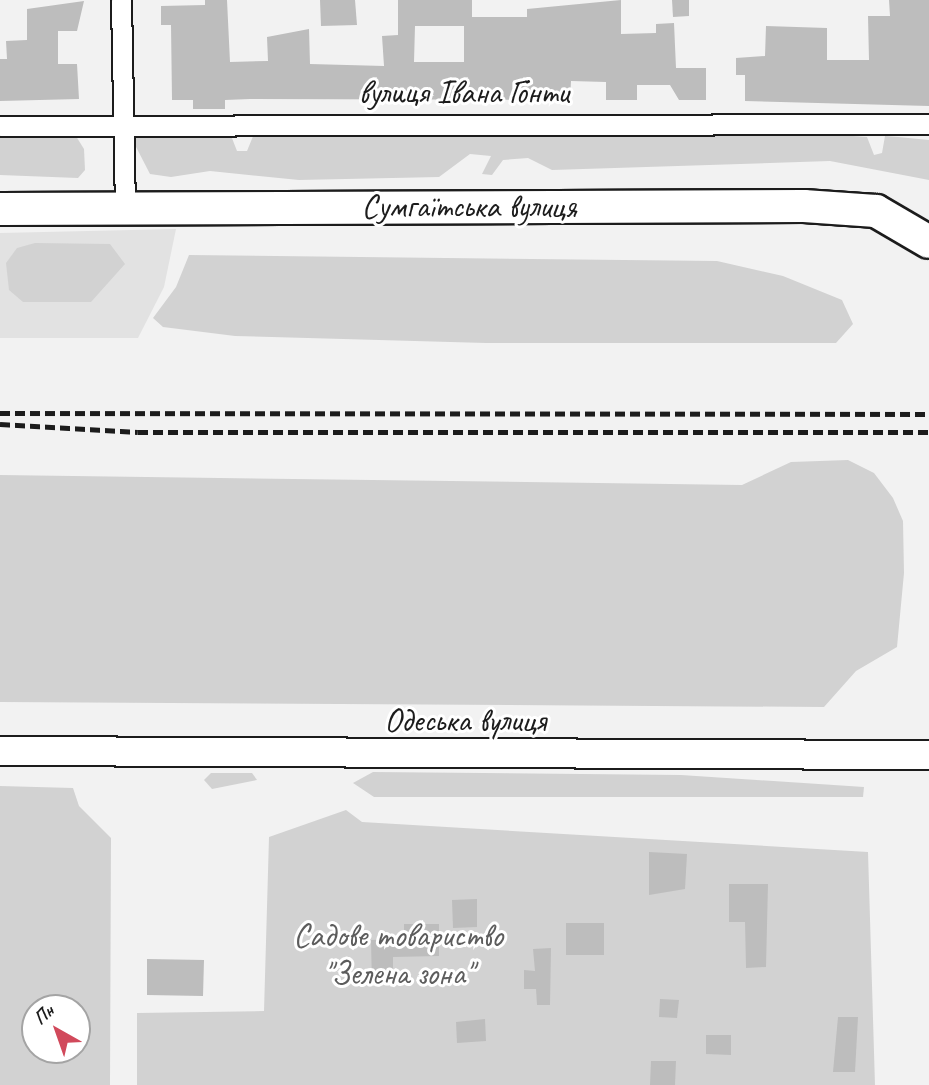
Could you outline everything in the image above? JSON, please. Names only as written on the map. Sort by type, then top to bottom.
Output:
[{"type":"main road","name":"Сумгаїтська вулиця","points":[[0,209],[833,207],[891,216],[929,242]]},
{"type":"main road","name":"Одеська вулиця","points":[[0,751],[929,755]]},
{"type":"street","points":[[121,0],[125,207]]},
{"type":"street","name":"вулиця Івана Гонти","points":[[0,126],[929,124]]},
{"type":"shaded area","points":[[176,229],[164,287],[138,338],[0,338],[0,233]]},
{"type":"green space","points":[[256,129],[754,129],[867,137],[874,155],[882,153],[885,136],[929,140],[929,180],[830,161],[552,170],[528,158],[503,160],[492,175],[482,174],[491,156],[470,154],[439,177],[299,180],[210,171],[171,177],[150,174],[134,143],[137,131],[230,133],[237,151],[247,151]]},
{"type":"green space","points":[[74,133],[84,149],[85,170],[78,178],[0,175],[0,136]]},
{"type":"green space","points":[[35,243],[110,244],[125,264],[91,302],[23,302],[9,290],[6,263],[17,248]]},
{"type":"green space","points":[[189,255],[717,261],[783,276],[842,300],[853,324],[836,343],[486,343],[235,336],[163,327],[153,318],[176,287]]},
{"type":"green space","points":[[848,460],[874,473],[893,498],[903,521],[904,573],[897,647],[856,671],[824,707],[0,702],[0,475],[742,485],[791,462]]},
{"type":"green space","points":[[373,772],[681,775],[864,787],[863,797],[374,797],[353,783]]},
{"type":"green space","points":[[211,773],[252,773],[257,780],[212,789],[204,780]]},
{"type":"green space","points":[[0,786],[73,788],[79,806],[111,838],[110,1085],[0,1085]]},
{"type":"green space","name":"Садове товариство \"Зелена зона\"","points":[[346,810],[362,822],[868,852],[875,1085],[137,1085],[137,1013],[264,1011],[269,837]]},
{"type":"building","points":[[205,0],[227,0],[230,62],[268,61],[267,37],[309,29],[310,64],[384,66],[382,36],[398,35],[398,0],[472,0],[472,17],[527,17],[527,9],[621,0],[621,34],[656,33],[656,24],[674,23],[676,68],[706,68],[706,100],[679,100],[670,85],[637,85],[637,100],[606,100],[606,82],[571,81],[570,100],[250,99],[225,100],[225,109],[193,109],[193,100],[172,100],[171,25],[161,25],[161,6],[205,5]],"holes":[[[415,26],[464,26],[464,62],[414,62]]]},
{"type":"building","points":[[320,0],[355,0],[357,25],[321,26]]},
{"type":"building","points":[[672,0],[689,0],[689,16],[673,17]]},
{"type":"building","points":[[889,0],[929,0],[929,106],[745,101],[745,75],[736,75],[736,58],[765,56],[766,26],[827,28],[827,60],[869,60],[868,16],[890,16]]},
{"type":"building","points":[[84,1],[77,31],[58,31],[58,64],[77,64],[79,99],[0,101],[0,59],[7,59],[6,41],[27,40],[27,9]]},
{"type":"building","points":[[649,852],[687,854],[685,889],[649,895]]},
{"type":"building","points":[[729,884],[768,884],[766,967],[746,968],[745,922],[729,922]]},
{"type":"building","points":[[477,899],[477,927],[453,928],[452,900]]},
{"type":"building","points":[[566,923],[604,923],[604,955],[566,955]]},
{"type":"building","points":[[404,924],[439,924],[439,956],[393,957],[393,985],[372,985],[371,940],[404,939]]},
{"type":"building","points":[[551,948],[550,1005],[537,1005],[536,989],[524,989],[524,970],[535,971],[533,949]]},
{"type":"building","points":[[147,959],[204,960],[203,996],[147,995]]},
{"type":"building","points":[[660,999],[679,1000],[677,1018],[659,1017]]},
{"type":"building","points":[[838,1017],[858,1017],[855,1072],[833,1072]]},
{"type":"building","points":[[485,1019],[486,1041],[457,1043],[456,1022]]},
{"type":"building","points":[[706,1035],[731,1035],[731,1055],[706,1054]]},
{"type":"building","points":[[651,1061],[676,1061],[675,1085],[650,1085]]},
{"type":"railway","points":[[0,413],[929,414]]},
{"type":"railway","points":[[0,424],[138,432],[929,432]]}]
